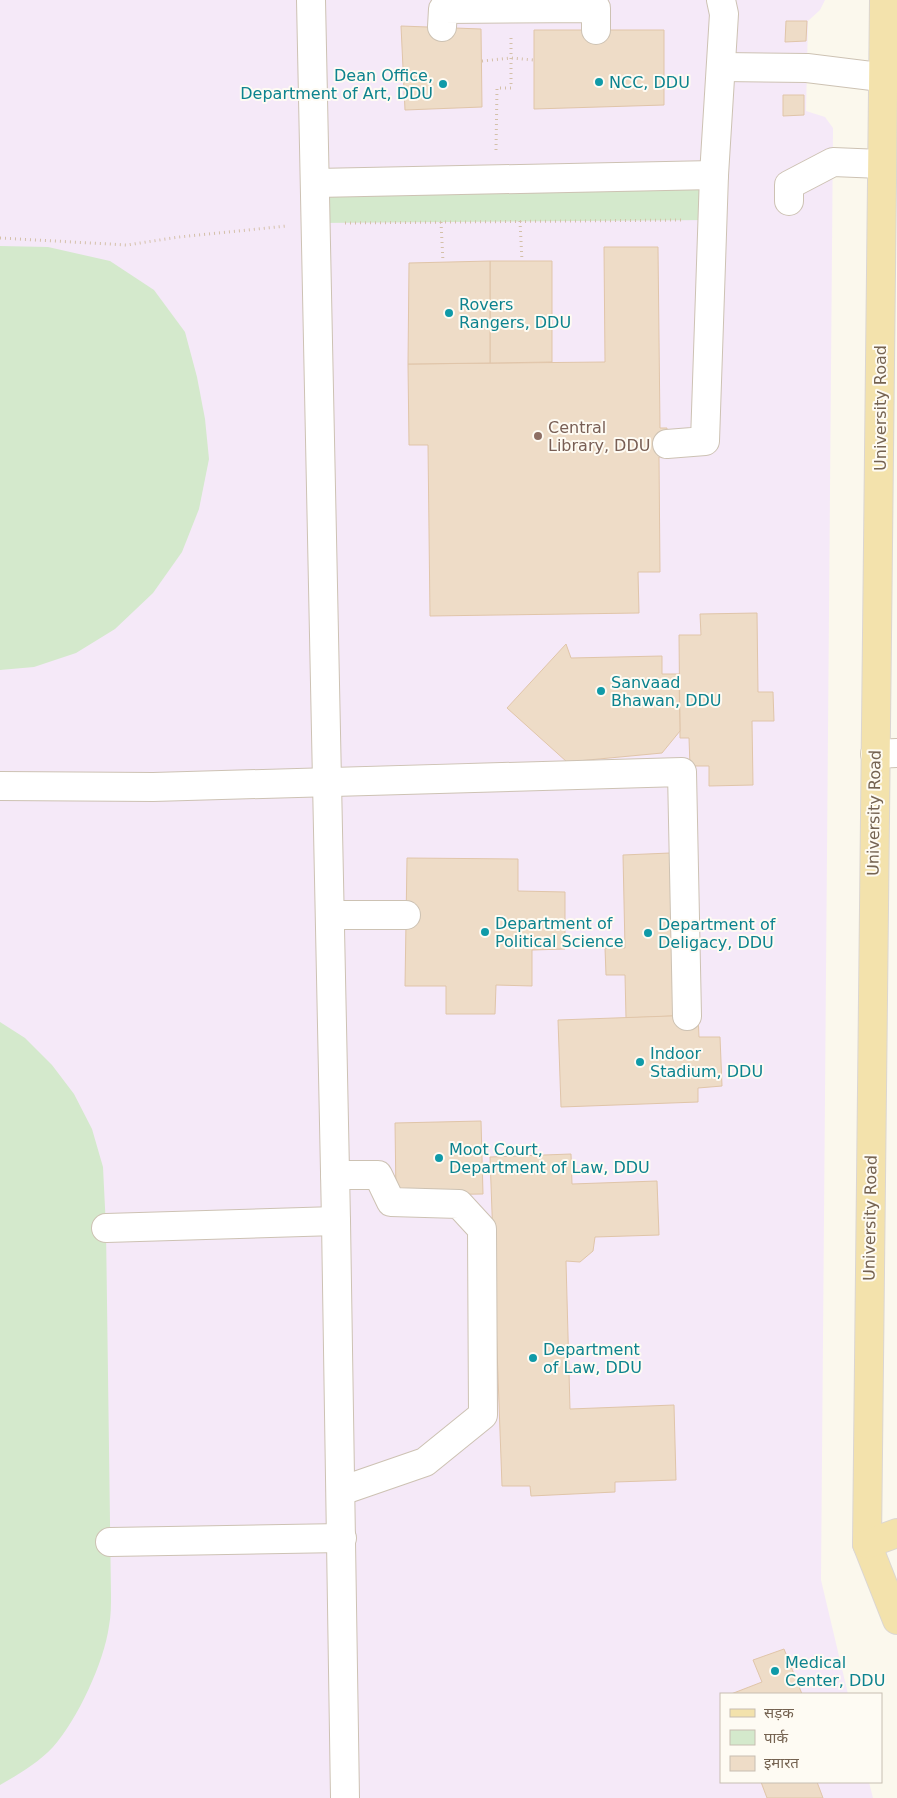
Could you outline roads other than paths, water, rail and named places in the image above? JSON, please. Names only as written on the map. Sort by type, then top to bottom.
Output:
[{"type":"main road","name":"University Road","points":[[884,0],[890,78],[881,164],[889,424],[886,753],[867,1544],[897,1620]]},
{"type":"main road","points":[[867,1544],[897,1533]]},
{"type":"lane","points":[[311,0],[317,223],[342,1538],[345,1798]]},
{"type":"lane","points":[[667,444],[705,440],[714,175],[724,14],[721,0]]},
{"type":"lane","points":[[442,27],[443,9],[504,6],[596,8],[596,30]]},
{"type":"lane","points":[[722,67],[807,68],[890,78]]},
{"type":"lane","points":[[789,201],[789,185],[833,162],[881,164]]},
{"type":"lane","points":[[316,183],[714,175]]},
{"type":"lane","points":[[0,786],[153,787],[327,783],[589,768],[682,772],[678,918],[686,1016]]},
{"type":"lane","points":[[330,916],[406,915]]},
{"type":"lane","points":[[335,1175],[378,1175],[390,1202],[436,1199],[459,1204],[482,1229],[489,1310],[482,1415],[425,1462],[341,1491]]},
{"type":"lane","points":[[106,1228],[336,1221]]},
{"type":"lane","points":[[110,1542],[342,1538]]},
{"type":"place","name":"NCC, DDU","points":[[599,82]]},
{"type":"place","name":"Dean Office, Department of Art, DDU","points":[[443,84]]},
{"type":"place","name":"Rovers Rangers, DDU","points":[[449,313]]},
{"type":"place","name":"Central Library, DDU","points":[[538,436]]},
{"type":"place","name":"Sanvaad Bhawan, DDU","points":[[601,691]]},
{"type":"place","name":"Department of Political Science","points":[[485,932]]},
{"type":"place","name":"Department of Deligacy, DDU","points":[[648,933]]},
{"type":"place","name":"Indoor Stadium, DDU","points":[[640,1062]]},
{"type":"place","name":"Moot Court, Department of Law, DDU","points":[[439,1158]]},
{"type":"place","name":"Department of Law, DDU","points":[[533,1358]]},
{"type":"place","name":"Medical Center, DDU","points":[[775,1671]]}]
